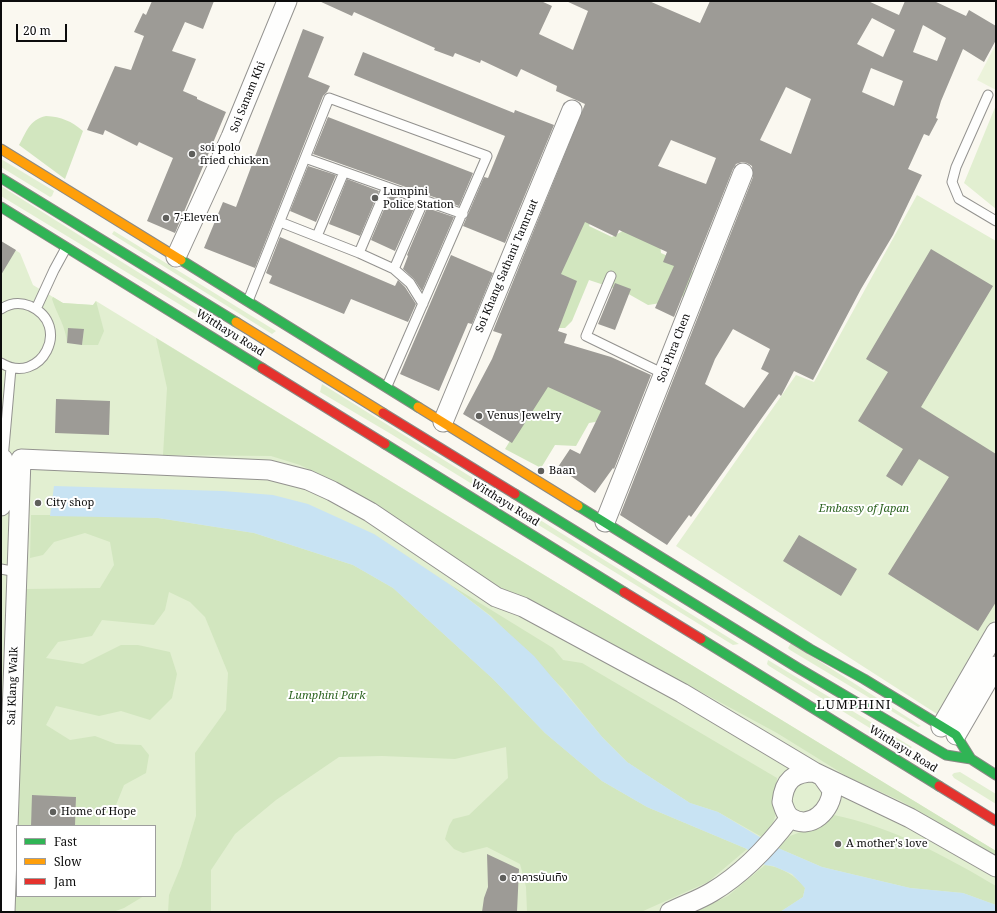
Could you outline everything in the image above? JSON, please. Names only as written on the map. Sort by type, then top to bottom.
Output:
[{"type":"main road","name":"Witthayu Road","points":[[1,149],[86,215],[996,775]]},
{"type":"main road","name":"Witthayu Road","points":[[1,178],[86,215],[176,257],[248,301],[296,344],[387,386],[442,422],[605,522],[770,637],[938,739],[946,756],[971,759]]},
{"type":"main road","name":"Witthayu Road","points":[[1,207],[279,370],[754,663],[918,768],[996,821]]},
{"type":"main road","points":[[279,370],[296,344]]},
{"type":"main road","points":[[754,663],[770,637]]},
{"type":"street","name":"Soi Sanam Khi","points":[[176,257],[231,136],[287,1]]},
{"type":"street","name":"Soi Khang Sathani Tamruat","points":[[442,422],[572,110]]},
{"type":"street","name":"Soi Phra Chen","points":[[605,522],[743,173]]},
{"type":"street","points":[[1,506],[12,459],[269,470],[308,480],[370,512],[496,597],[523,607],[682,693],[818,774],[910,818],[996,867]]},
{"type":"street","name":"Sai Klang Walk","points":[[5,912],[4,837],[12,459]]},
{"type":"street","points":[[938,739],[996,632]]},
{"type":"street","points":[[938,739],[996,666]]},
{"type":"street","points":[[798,774],[818,774],[832,790],[829,805],[820,816],[813,820],[797,821],[790,818],[782,802],[786,786],[791,778],[798,774]]},
{"type":"street","points":[[670,912],[711,893],[732,879],[771,843],[790,818]]},
{"type":"lane","points":[[988,95],[956,166],[952,182],[958,199],[996,221]]},
{"type":"lane","points":[[248,301],[329,98],[487,156],[387,386]]},
{"type":"lane","points":[[305,158],[463,214]]},
{"type":"lane","points":[[317,236],[344,172]]},
{"type":"lane","points":[[359,253],[386,187]]},
{"type":"lane","points":[[394,269],[424,200]]},
{"type":"lane","points":[[280,222],[359,253],[394,269],[410,283],[423,304]]},
{"type":"lane","points":[[36,309],[55,267],[67,246]]},
{"type":"lane","points":[[611,276],[586,336],[664,374]]},
{"type":"lane","points":[[1,309],[16,304],[26,304],[36,309],[44,316],[50,326],[51,337],[48,348],[42,358],[34,365],[23,368],[12,368],[1,363]]},
{"type":"lane","points":[[12,368],[12,459]]},
{"type":"green space","points":[[996,44],[996,90],[977,80]]},
{"type":"green space","points":[[996,105],[996,209],[964,183]]},
{"type":"green space","points":[[46,116],[66,120],[83,131],[65,179],[19,145],[32,123]]},
{"type":"green space","points":[[1,159],[54,191],[52,196],[50,197],[1,167]]},
{"type":"green space","points":[[1,186],[262,350],[258,352],[1,196]]},
{"type":"green space","name":"Embassy of Japan","points":[[917,195],[996,241],[996,618],[937,714],[676,546],[796,375],[814,382]]},
{"type":"green space","points":[[596,208],[589,226],[612,237],[626,229],[660,242],[661,253],[686,264],[698,277],[691,292],[674,301],[648,305],[625,292],[589,280],[572,321],[565,328],[556,328],[540,248]]},
{"type":"green space","points":[[114,231],[276,331],[272,334],[112,234]]},
{"type":"green space","name":"Lumphini Park","points":[[1,241],[20,253],[33,285],[63,303],[93,305],[96,301],[996,851],[996,912],[1,912]]},
{"type":"green space","points":[[53,297],[63,303],[93,305],[96,301],[104,331],[98,345],[82,345],[84,330],[68,328],[67,344],[63,326],[52,299]]},
{"type":"green space","points":[[156,338],[996,851],[996,858],[901,801],[848,777],[777,733],[703,693],[502,590],[330,479],[300,465],[271,456],[163,455],[167,388]]},
{"type":"green space","points":[[557,375],[622,397],[607,420],[589,423],[576,446],[555,445],[541,468],[505,449],[541,390]]},
{"type":"green space","points":[[322,384],[739,644],[733,645],[391,434],[320,392]]},
{"type":"green space","points":[[31,515],[95,515],[158,518],[254,533],[353,565],[393,588],[493,679],[545,733],[602,781],[647,807],[747,849],[708,882],[641,912],[527,912],[526,887],[520,864],[487,847],[463,853],[454,849],[445,839],[453,819],[469,815],[508,778],[506,747],[455,759],[382,756],[339,757],[276,800],[235,834],[211,870],[211,912],[168,912],[169,895],[181,866],[196,816],[195,753],[226,710],[228,673],[205,617],[190,602],[169,592],[165,610],[154,625],[102,620],[92,636],[58,642],[46,658],[83,664],[121,645],[138,645],[170,652],[177,674],[172,698],[150,720],[121,711],[99,716],[56,706],[46,725],[70,740],[95,736],[116,744],[141,745],[149,755],[146,773],[124,785],[114,810],[100,815],[100,825],[75,825],[76,797],[33,795],[31,825],[18,825],[26,589],[100,588],[114,565],[110,542],[85,533],[54,542],[43,555],[30,558]]},
{"type":"green space","points":[[449,584],[553,648],[563,660],[582,663],[777,778],[777,803],[775,817],[768,831],[762,837],[718,812],[690,803],[627,762],[603,738],[563,689],[491,616]]},
{"type":"green space","points":[[791,643],[921,726],[918,727],[790,650],[788,648]]},
{"type":"green space","points":[[768,660],[912,747],[909,750],[904,749],[769,666],[767,664]]},
{"type":"green space","points":[[960,772],[996,794],[996,804],[954,778],[952,775]]},
{"type":"green space","points":[[834,815],[877,827],[918,844],[957,864],[996,886],[996,905],[963,893],[910,888],[822,867],[778,848],[790,836],[811,828]]},
{"type":"green space","points":[[765,865],[782,870],[797,879],[805,888],[803,897],[780,912],[694,912],[728,896]]},
{"type":"green space","points":[[16,871],[16,897],[142,897],[124,908],[113,912],[14,912]]},
{"type":"water","points":[[54,486],[223,491],[273,495],[308,504],[374,534],[449,584],[490,616],[534,656],[603,738],[627,762],[690,803],[718,812],[778,848],[822,867],[910,888],[963,893],[996,905],[996,912],[780,912],[803,897],[805,888],[792,874],[773,866],[765,865],[747,849],[647,807],[602,781],[545,733],[493,679],[393,588],[353,565],[254,533],[158,518],[50,516]]},
{"type":"building","points":[[152,1],[214,1],[203,29],[185,22],[172,51],[196,59],[183,91],[226,112],[175,233],[147,221],[173,158],[139,142],[137,146],[105,130],[103,135],[87,130],[115,66],[131,70],[144,36],[134,32],[143,13],[146,15]]},
{"type":"building","points":[[319,1],[541,1],[552,6],[539,34],[573,50],[588,11],[566,1],[649,1],[700,23],[710,1],[868,1],[899,15],[905,1],[934,1],[966,16],[969,10],[996,26],[996,40],[984,62],[963,49],[941,101],[936,118],[938,119],[929,136],[924,134],[908,169],[922,175],[893,235],[861,289],[813,380],[794,371],[781,396],[779,394],[691,517],[689,515],[667,545],[620,515],[753,177],[752,166],[742,162],[736,164],[733,169],[674,317],[655,308],[674,266],[663,262],[667,252],[619,230],[616,237],[585,222],[561,274],[577,281],[558,331],[567,334],[564,343],[611,357],[651,375],[614,469],[613,468],[595,493],[558,467],[570,449],[580,454],[601,411],[548,387],[512,443],[463,414],[492,359],[502,334],[493,331],[585,104],[556,91],[557,86],[521,69],[517,77],[481,60],[480,63],[455,53],[453,57],[434,50],[435,48],[354,12],[352,16]],"holes":[[[872,18],[895,30],[883,57],[857,44]],[[923,25],[946,38],[937,61],[913,52]],[[871,68],[903,81],[894,106],[862,92]],[[786,87],[811,99],[791,154],[760,140]],[[671,140],[716,158],[706,184],[658,166]],[[733,329],[770,349],[761,369],[769,373],[744,408],[705,384],[715,359]]]},
{"type":"building","points":[[303,29],[324,37],[308,77],[330,86],[323,96],[255,268],[204,248],[223,202],[236,207]]},
{"type":"building","points":[[363,52],[514,113],[515,110],[554,125],[505,243],[463,226],[484,177],[488,178],[505,136],[354,75]]},
{"type":"building","points":[[328,117],[473,173],[459,206],[313,154]]},
{"type":"building","points":[[308,166],[336,175],[316,222],[290,211]]},
{"type":"building","points":[[347,179],[379,191],[360,236],[329,224]]},
{"type":"building","points":[[390,195],[416,204],[395,251],[371,240]]},
{"type":"building","points":[[427,208],[454,217],[422,291],[414,279],[403,269],[408,256],[407,255]]},
{"type":"building","points":[[280,237],[395,286],[398,280],[405,287],[416,304],[408,322],[351,299],[344,314],[269,283],[272,276],[266,273]]},
{"type":"building","points":[[1,241],[16,250],[1,275]]},
{"type":"building","points":[[931,249],[993,286],[921,407],[996,454],[996,602],[978,631],[888,574],[949,477],[919,459],[902,486],[886,476],[903,449],[858,421],[888,372],[866,359]]},
{"type":"building","points":[[451,255],[493,273],[472,324],[468,323],[439,391],[400,374]]},
{"type":"building","points":[[615,283],[631,289],[615,330],[598,324]]},
{"type":"building","points":[[68,328],[84,329],[82,345],[67,343]]},
{"type":"building","points":[[56,399],[110,401],[109,435],[55,433]]},
{"type":"building","points":[[799,535],[857,569],[841,596],[783,561]]},
{"type":"building","name":"Home of Hope","points":[[32,795],[76,797],[75,825],[31,825]]},
{"type":"building","name":"อาคารบันเทิง","points":[[487,854],[519,869],[517,912],[482,912],[484,898],[488,887]]},
{"type":"traffic: fast","points":[[1,178],[236,322]]},
{"type":"traffic: fast","points":[[1,207],[262,368]]},
{"type":"traffic: fast","points":[[181,260],[418,407]]},
{"type":"traffic: fast","points":[[385,444],[624,592]]},
{"type":"traffic: fast","points":[[515,494],[798,668],[946,755],[971,759],[996,775]]},
{"type":"traffic: fast","points":[[578,506],[810,649],[864,679],[956,735],[971,759]]},
{"type":"traffic: fast","points":[[701,639],[939,786]]},
{"type":"traffic: slow","points":[[1,149],[181,260]]},
{"type":"traffic: slow","points":[[236,322],[383,413]]},
{"type":"traffic: slow","points":[[418,407],[578,506]]},
{"type":"traffic: jam","points":[[262,368],[385,444]]},
{"type":"traffic: jam","points":[[383,413],[515,494]]},
{"type":"traffic: jam","points":[[624,592],[701,639]]},
{"type":"traffic: jam","points":[[939,786],[996,821]]},
{"type":"place","name":"soi polo fried chicken","points":[[192,154]]},
{"type":"place","name":"Lumpini Police Station","points":[[375,198]]},
{"type":"place","name":"7-Eleven","points":[[166,218]]},
{"type":"place","name":"Venus Jewelry","points":[[479,416]]},
{"type":"place","name":"Baan","points":[[541,471]]},
{"type":"place","name":"City shop","points":[[38,503]]},
{"type":"place","name":"Home of Hope","points":[[53,812]]},
{"type":"place","name":"A mother's love","points":[[838,844]]},
{"type":"place","name":"อาคารบันเทิง","points":[[503,878]]},
{"type":"district","name":"LUMPHINI","points":[[854,705]]}]
